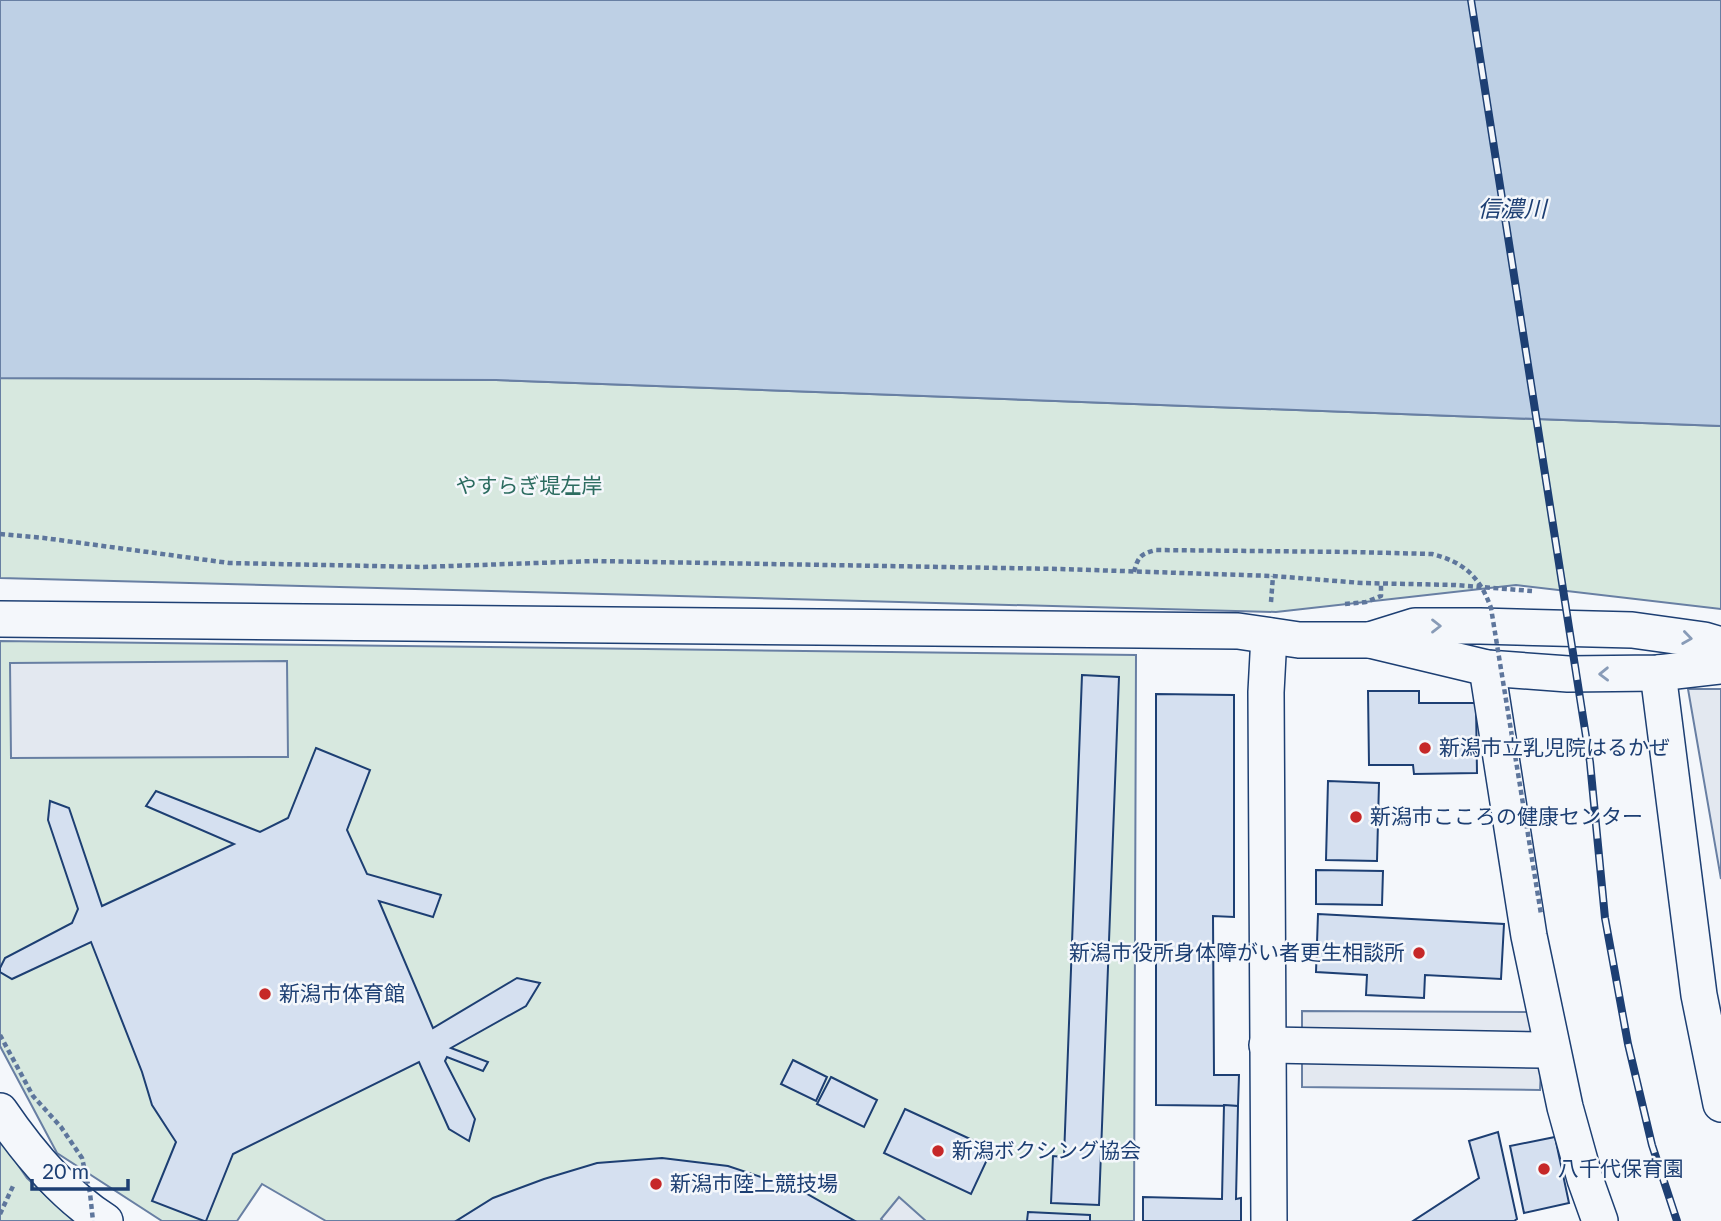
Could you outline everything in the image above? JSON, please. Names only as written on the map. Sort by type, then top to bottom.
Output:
[{"type":"street","points":[[0,619],[1238,631],[1270,622],[1299,640],[1370,640],[1487,668],[1568,674],[1658,673],[1721,666]]},
{"type":"street","points":[[1269,1221],[1266,692],[1270,622]]},
{"type":"street","points":[[1370,640],[1415,626],[1480,626],[1632,630],[1704,640],[1721,645]]},
{"type":"street","points":[[1487,668],[1531,949],[1565,1107],[1594,1218]]},
{"type":"street","points":[[1658,673],[1699,995],[1721,1104]]},
{"type":"street","points":[[1267,1045],[1542,1050]]},
{"type":"street","points":[[0,1111],[45,1168],[72,1196],[105,1221]]},
{"type":"path","points":[[0,534],[229,563],[422,567],[594,561],[1060,569],[1273,576],[1535,591]]},
{"type":"path","points":[[1134,572],[1138,559],[1145,552],[1156,550],[1432,554],[1467,570],[1486,593],[1491,608],[1541,914]]},
{"type":"path","points":[[1270,622],[1273,576]]},
{"type":"path","points":[[1340,604],[1366,602],[1381,596],[1381,583]]},
{"type":"path","points":[[0,1035],[33,1096],[61,1126],[82,1158],[93,1221]]},
{"type":"path","points":[[0,1214],[16,1179]]},
{"type":"green space","name":"やすらぎ堤左岸","points":[[0,378],[496,380],[1721,426],[1721,609],[1516,585],[1276,612],[0,578]]},
{"type":"green space","points":[[0,641],[1136,655],[1134,1221],[326,1221],[262,1184],[237,1221],[162,1221],[57,1153],[0,1046]]},
{"type":"green space","points":[[0,1139],[27,1178],[74,1221],[0,1221]]},
{"type":"shaded area","points":[[287,661],[288,757],[11,758],[10,663]]},
{"type":"shaded area","points":[[1688,689],[1721,689],[1721,879]]},
{"type":"shaded area","points":[[1302,1011],[1532,1012],[1541,1068],[1540,1090],[1302,1087]]},
{"type":"shaded area","points":[[899,1197],[926,1221],[883,1221],[881,1219]]},
{"type":"water","name":"信濃川","points":[[0,0],[1721,0],[1721,426],[496,380],[0,378]]},
{"type":"building","points":[[1082,675],[1119,677],[1099,1205],[1051,1203],[1053,1156],[1064,1157]]},
{"type":"building","points":[[1368,691],[1419,691],[1419,703],[1476,703],[1477,773],[1414,774],[1413,765],[1369,765]]},
{"type":"building","points":[[1156,694],[1234,695],[1234,917],[1213,916],[1214,1075],[1239,1075],[1238,1106],[1156,1105]]},
{"type":"building","name":"新潟市体育館","points":[[316,748],[370,770],[347,830],[367,874],[441,895],[433,917],[379,901],[433,1028],[517,978],[540,983],[526,1006],[451,1048],[488,1062],[483,1071],[447,1057],[445,1061],[475,1119],[469,1141],[449,1129],[419,1062],[233,1154],[204,1221],[152,1201],[176,1142],[152,1105],[142,1072],[91,942],[12,979],[0,972],[0,968],[5,958],[72,923],[78,909],[48,820],[50,801],[69,808],[102,906],[234,844],[146,806],[156,791],[260,832],[288,818]]},
{"type":"building","points":[[1328,781],[1379,783],[1377,861],[1326,860]]},
{"type":"building","points":[[1316,870],[1383,871],[1382,905],[1316,904]]},
{"type":"building","points":[[1318,914],[1504,924],[1501,979],[1425,975],[1424,998],[1366,995],[1367,975],[1316,972]]},
{"type":"building","points":[[793,1060],[827,1077],[816,1101],[781,1084]]},
{"type":"building","points":[[831,1077],[877,1100],[864,1127],[817,1104]]},
{"type":"building","points":[[1224,1105],[1238,1106],[1236,1199],[1241,1198],[1241,1221],[1143,1221],[1143,1197],[1222,1199]]},
{"type":"building","name":"新潟ボクシング協会","points":[[905,1109],[992,1149],[971,1194],[884,1153]]},
{"type":"building","points":[[1498,1132],[1517,1219],[1413,1221],[1479,1178],[1469,1141]]},
{"type":"building","points":[[1555,1137],[1569,1203],[1524,1213],[1510,1146]]},
{"type":"building","name":"新潟市陸上競技場","points":[[662,1158],[728,1166],[800,1190],[855,1221],[456,1221],[493,1198],[544,1179],[597,1163]]},
{"type":"building","points":[[1028,1212],[1090,1215],[1090,1221],[1027,1221]]},
{"type":"railway","points":[[1471,0],[1590,762],[1605,918],[1628,1044],[1652,1145],[1677,1221]]},
{"type":"place","name":"新潟市立乳児院はるかぜ","points":[[1425,748]]},
{"type":"place","name":"新潟市こころの健康センター","points":[[1356,817]]},
{"type":"place","name":"新潟市役所身体障がい者更生相談所","points":[[1419,953]]},
{"type":"place","name":"新潟市体育館","points":[[265,994]]},
{"type":"place","name":"新潟ボクシング協会","points":[[938,1151]]},
{"type":"place","name":"八千代保育園","points":[[1544,1169]]},
{"type":"place","name":"新潟市陸上競技場","points":[[656,1184]]}]
